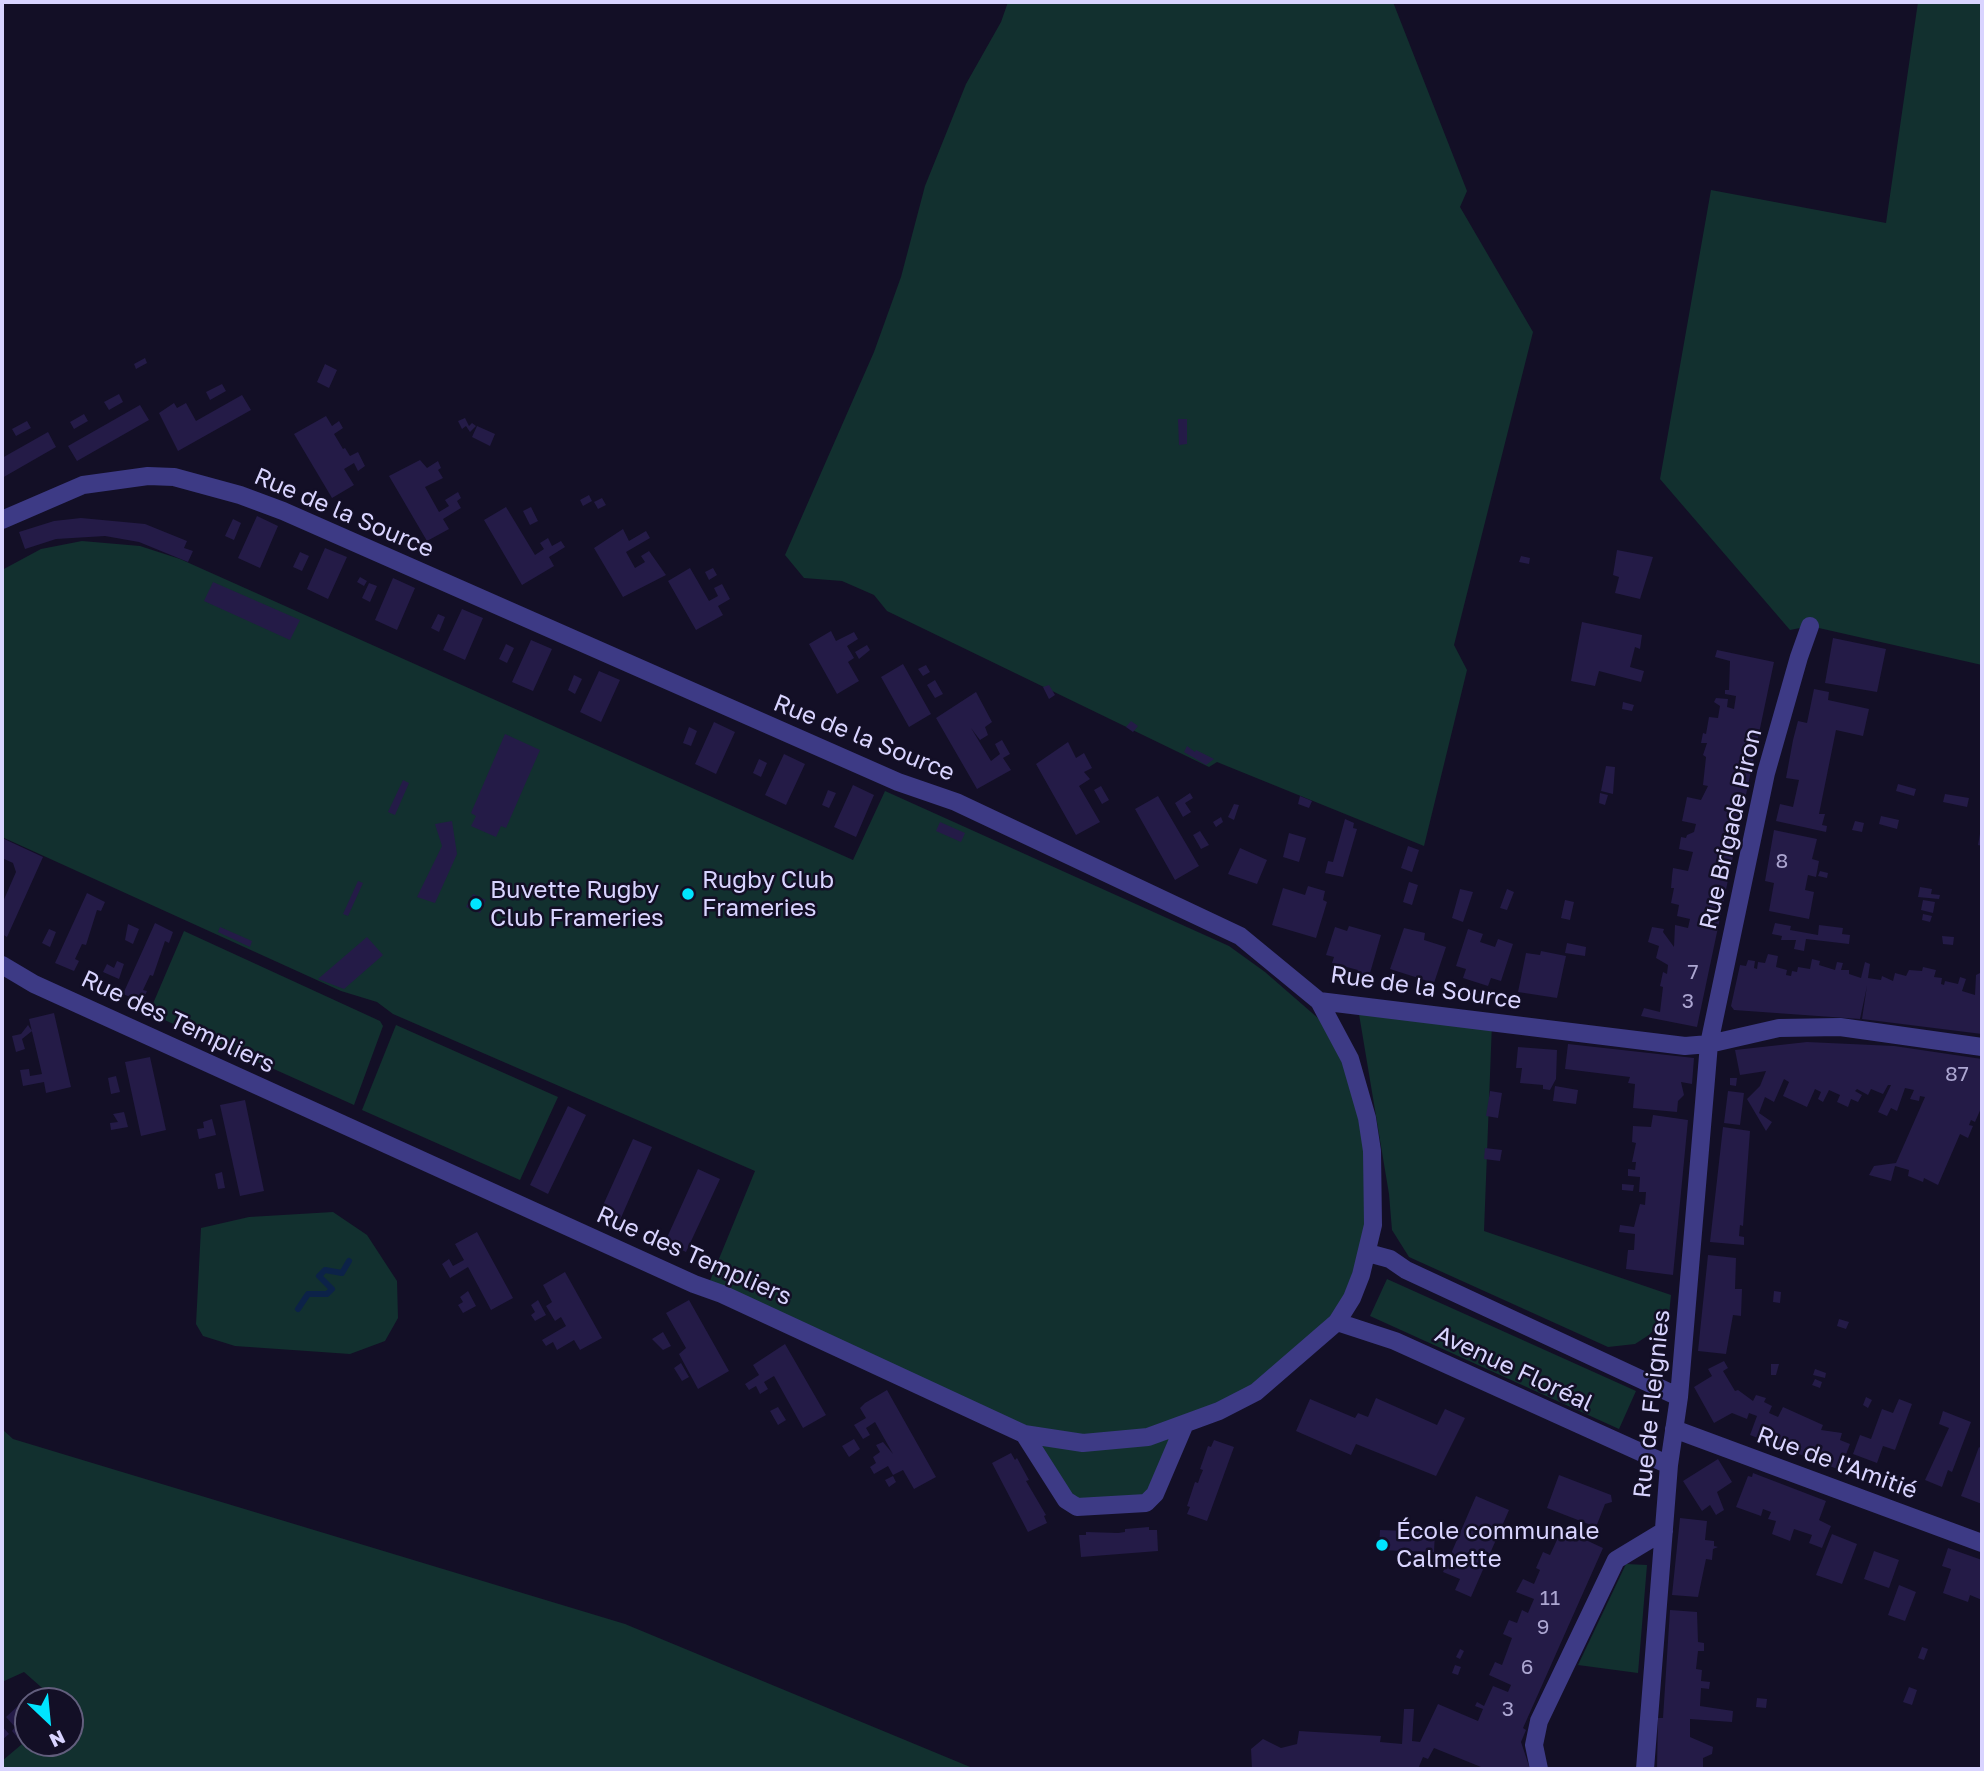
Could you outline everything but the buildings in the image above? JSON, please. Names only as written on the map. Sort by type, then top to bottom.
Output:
[{"type":"street","name":"Rue de la Source","points":[[2,520],[83,485],[148,476],[174,477],[240,495],[283,511],[898,782],[956,802],[1240,936],[1319,1001],[1685,1046],[1709,1044],[1779,1028],[1840,1027],[1982,1047]]},
{"type":"street","name":"Rue Brigade Piron","points":[[1709,1044],[1766,773],[1798,657],[1810,626]]},
{"type":"street","name":"Rue des Templiers","points":[[2,965],[45,989],[722,1294],[1024,1434],[1083,1443],[1148,1437],[1184,1426],[1255,1392],[1337,1322],[1352,1298],[1368,1253],[1373,1226],[1373,1187],[1367,1118],[1350,1059],[1319,1001]]},
{"type":"street","name":"Rue de Fleignies","points":[[1645,1769],[1669,1465],[1679,1397],[1709,1044]]},
{"type":"street","name":"Avenue Floréal","points":[[1368,1253],[1390,1259],[1406,1270],[1679,1397]]},
{"type":"street","name":"Avenue Floréal","points":[[1337,1322],[1395,1341],[1669,1465]]},
{"type":"street","points":[[1024,1434],[1066,1500],[1077,1507],[1146,1503],[1155,1494],[1184,1426]]},
{"type":"street","name":"Rue de l'Amitié","points":[[1674,1429],[1982,1544]]},
{"type":"street","points":[[1539,1769],[1534,1745],[1539,1721],[1616,1560],[1664,1531]]},
{"type":"green space","points":[[1008,2],[1393,2],[1467,191],[1460,207],[1533,332],[1454,645],[1467,670],[1424,846],[1217,762],[1209,767],[887,611],[874,595],[842,581],[804,578],[785,555],[874,352],[901,277],[925,186],[966,84],[1001,22]]},
{"type":"green space","points":[[1918,2],[1982,2],[1982,665],[1810,626],[1790,630],[1660,479],[1711,190],[1886,223]]},
{"type":"green space","points":[[82,541],[140,546],[180,559],[853,860],[885,791],[1229,946],[1265,972],[1334,1032],[1350,1059],[1373,1187],[1352,1298],[1256,1392],[1184,1426],[1155,1494],[1077,1507],[1024,1434],[707,1288],[755,1171],[393,1014],[377,1002],[341,991],[2,837],[2,570],[41,549]]},
{"type":"green space","points":[[184,931],[380,1021],[383,1026],[354,1105],[149,1013]]},
{"type":"green space","points":[[1358,1008],[1492,1023],[1484,1231],[1671,1295],[1669,1314],[1649,1335],[1635,1344],[1608,1347],[1409,1257],[1392,1230],[1389,1194]]},
{"type":"green space","points":[[396,1025],[558,1097],[520,1180],[362,1110]]},
{"type":"green space","points":[[333,1212],[367,1235],[397,1281],[398,1318],[385,1341],[350,1354],[235,1346],[203,1336],[196,1324],[201,1228],[249,1217]]},
{"type":"green space","points":[[1387,1279],[1636,1391],[1619,1429],[1370,1316]]},
{"type":"green space","points":[[3,1430],[13,1439],[625,1624],[975,1769],[2,1769],[2,1761],[14,1751],[14,1757],[84,1757],[84,1687],[41,1687],[24,1672],[2,1682]]},
{"type":"green space","points":[[1626,1564],[1647,1565],[1638,1673],[1578,1665]]},
{"type":"waterway","points":[[298,1309],[308,1294],[327,1294],[332,1289],[319,1276],[325,1270],[342,1273],[349,1261]]},
{"type":"place","name":"Rugby Club Frameries","points":[[688,894]]},
{"type":"place","name":"Buvette Rugby Club Frameries","points":[[476,904]]},
{"type":"place","name":"École communale Calmette","points":[[1382,1545]]}]
